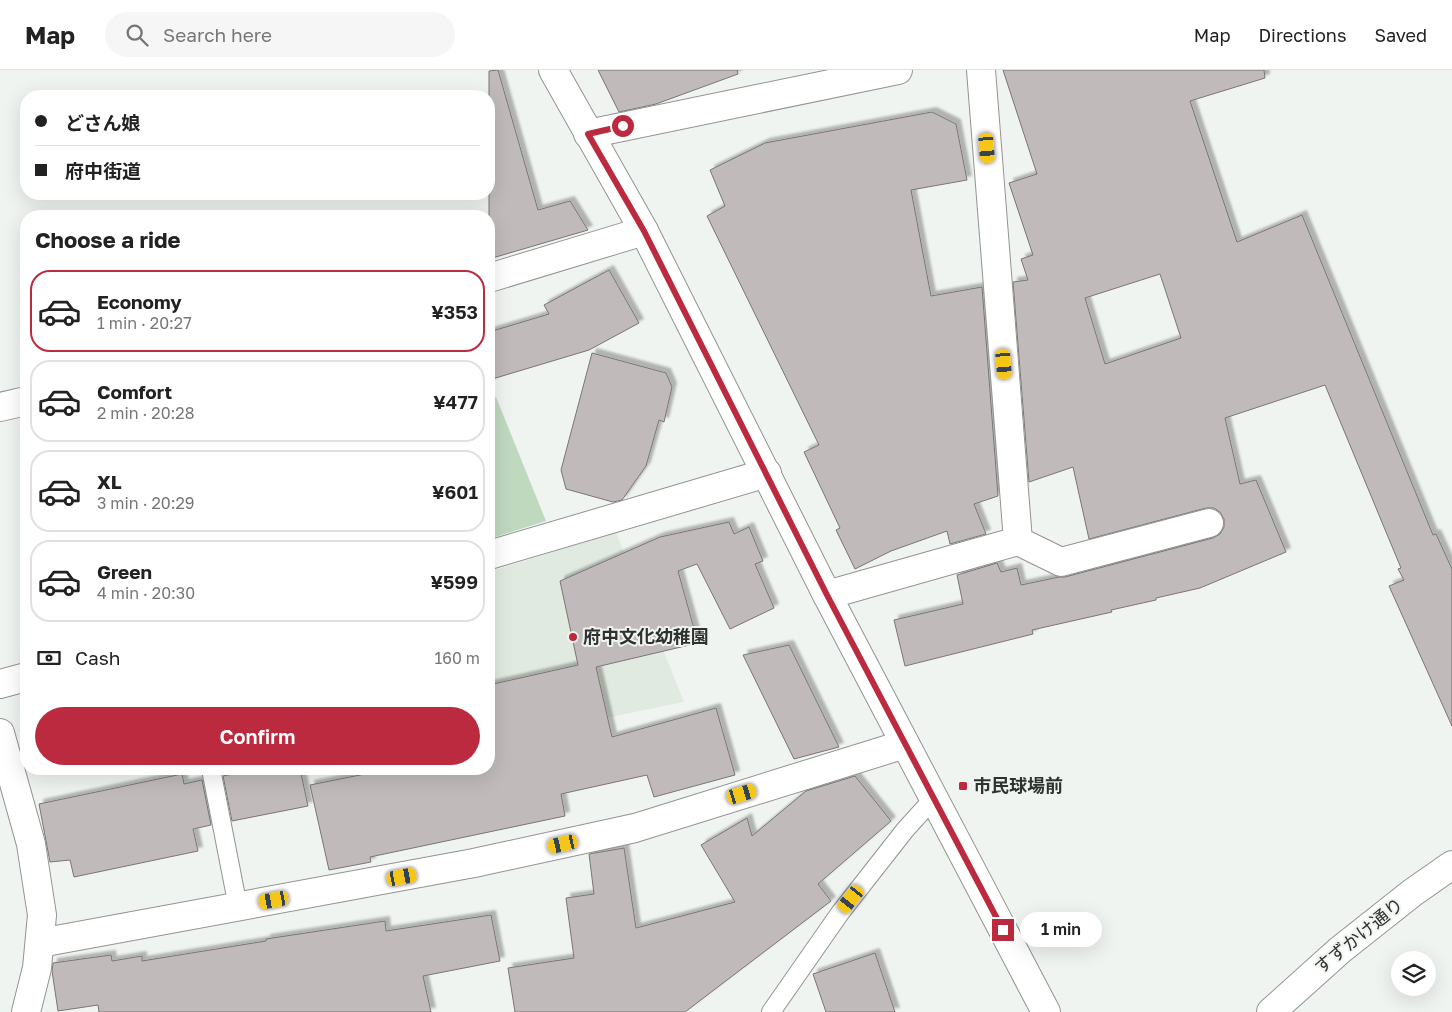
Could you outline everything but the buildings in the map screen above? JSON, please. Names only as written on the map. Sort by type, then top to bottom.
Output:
[{"type":"street","points":[[553,70],[644,231],[827,595],[1046,1012]]},
{"type":"street","points":[[588,134],[898,70]]},
{"type":"street","points":[[981,70],[1018,541]]},
{"type":"street","points":[[495,276],[644,231]]},
{"type":"street","points":[[0,407],[20,402]]},
{"type":"street","points":[[495,553],[767,473]]},
{"type":"street","points":[[827,595],[1018,541],[1061,562],[1209,523]]},
{"type":"street","points":[[0,684],[20,679]]},
{"type":"street","points":[[0,733],[31,844],[42,915],[37,968],[26,1012]]},
{"type":"street","points":[[40,943],[474,863],[635,828],[905,744]]},
{"type":"street","name":"すずかけ通り","points":[[1271,1012],[1340,950],[1412,893],[1452,865]]},
{"type":"lane","points":[[212,775],[238,907]]},
{"type":"lane","points":[[771,1012],[840,913],[905,830],[933,799]]},
{"type":"shaded area","name":"府中文化幼稚園","points":[[616,532],[684,702],[495,741],[495,570]]},
{"type":"green space","points":[[495,397],[546,521],[495,537]]},
{"type":"place","name":"府中文化幼稚園","points":[[573,637]]},
{"type":"place","name":"市民球場前","points":[[963,786]]},
{"type":"route","points":[[623,126],[588,134],[644,231],[827,595],[1003,930]]}]
